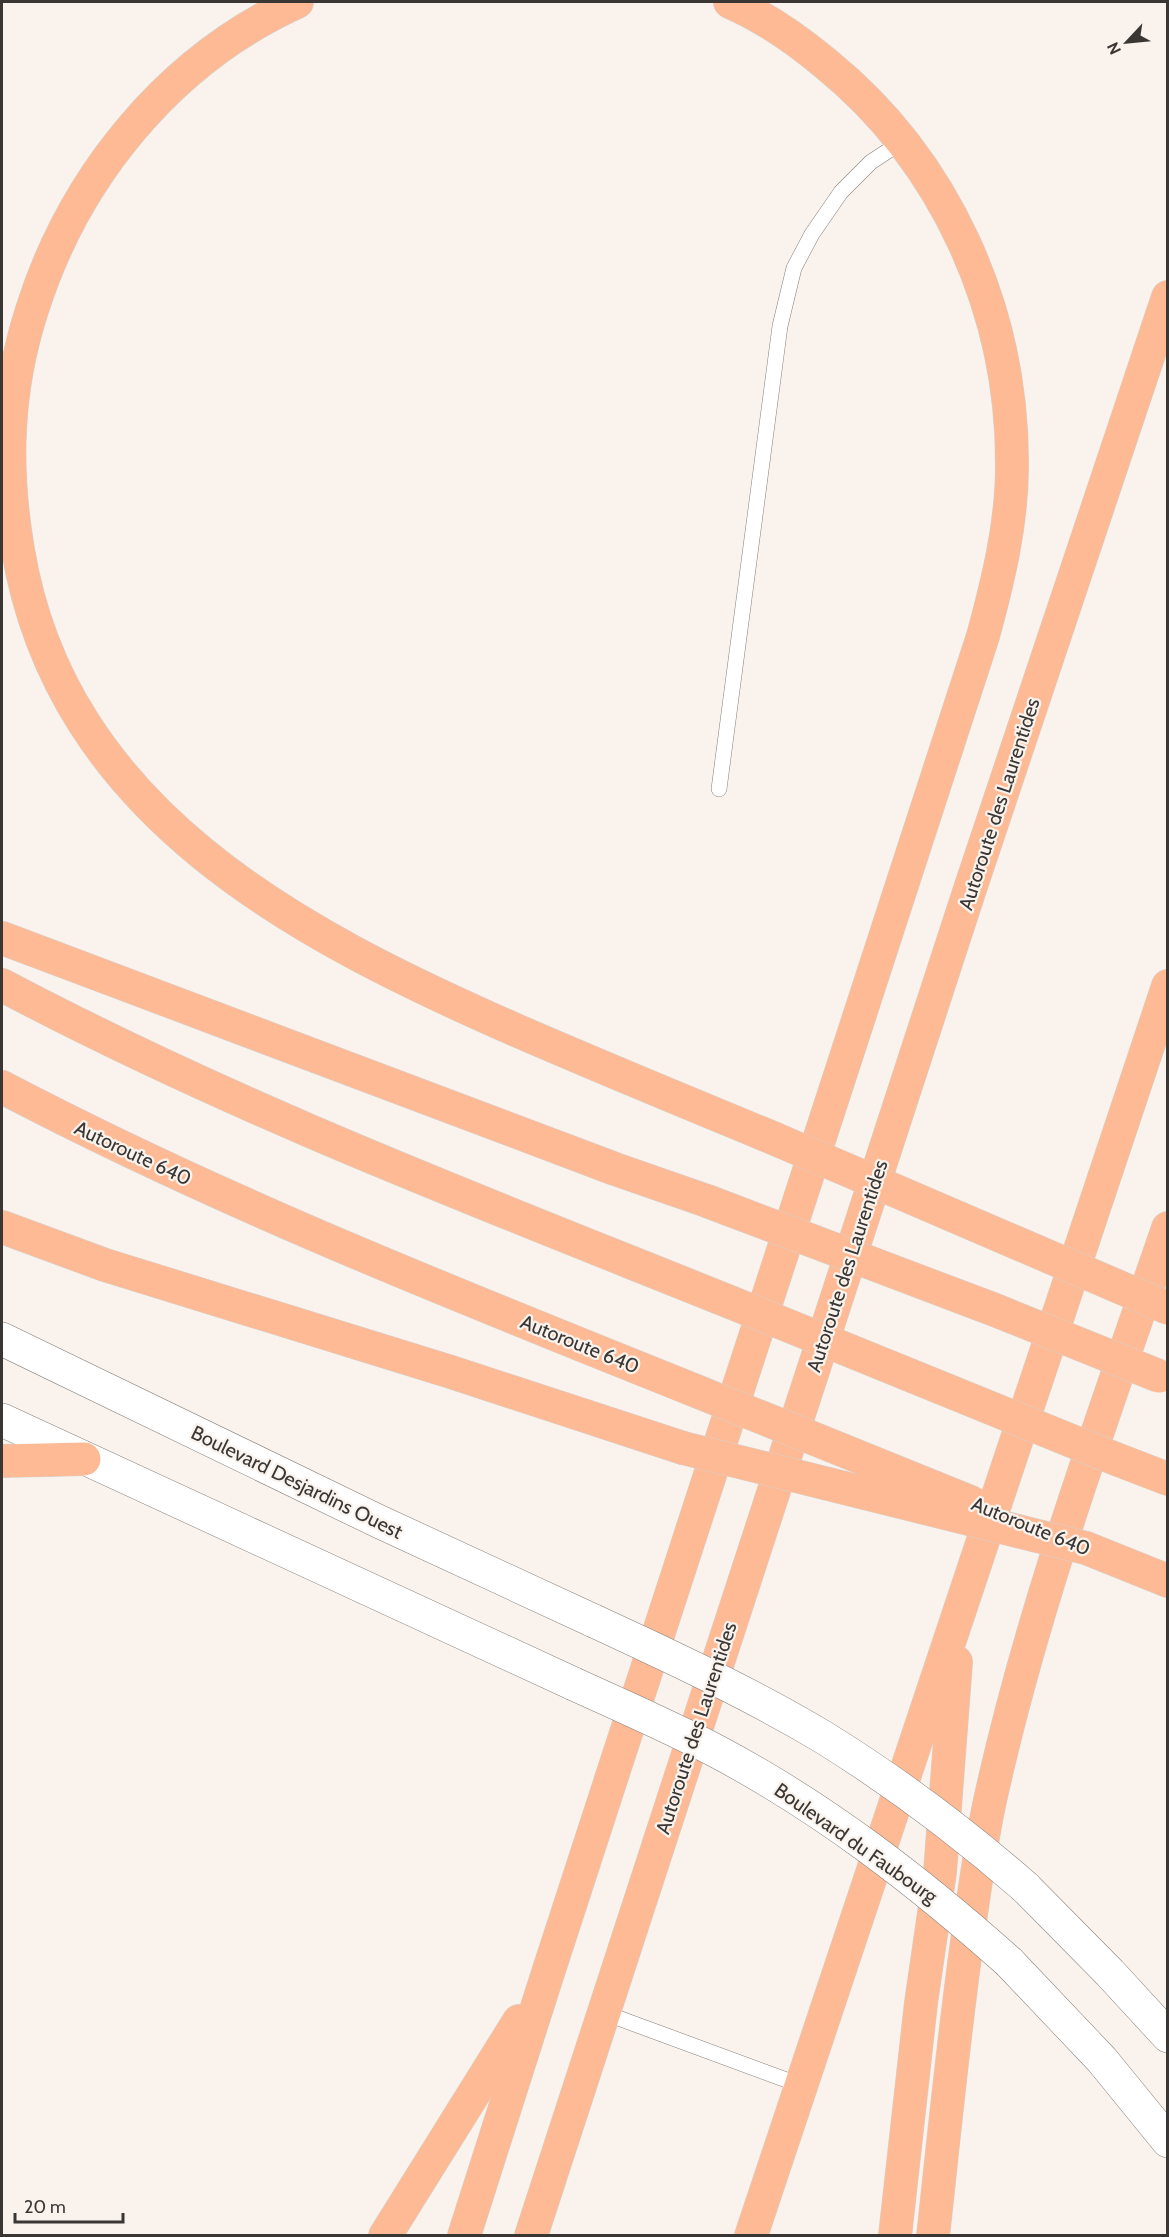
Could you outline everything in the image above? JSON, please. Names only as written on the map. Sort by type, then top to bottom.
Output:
[{"type":"highway","points":[[297,2],[245,29],[211,54],[149,108],[124,137],[77,206],[57,243],[40,285],[19,356],[9,434],[8,467],[10,501],[21,569],[32,614],[43,643],[75,708],[96,742],[120,774],[174,830],[239,883],[311,928],[415,985],[599,1066],[773,1138],[1167,1308]]},
{"type":"highway","points":[[464,2235],[983,636],[1001,566],[1010,505],[1012,468],[1008,391],[1002,353],[982,282],[942,199],[903,141],[850,82],[786,32],[730,2]]},
{"type":"highway","name":"Autoroute des Laurentides","points":[[531,2235],[959,923],[1167,297]]},
{"type":"highway","points":[[2,938],[995,1310],[1167,1380]]},
{"type":"highway","points":[[2,985],[138,1054],[394,1167],[1167,1479]]},
{"type":"highway","points":[[751,2235],[1167,986]]},
{"type":"highway","name":"Autoroute 640","points":[[2,1087],[156,1164],[260,1212],[403,1273],[1167,1581]]},
{"type":"highway","points":[[2,1227],[105,1265],[451,1372],[683,1448],[1086,1548]]},
{"type":"highway","points":[[933,2235],[963,1966],[984,1831],[1001,1753],[1024,1661],[1076,1494],[1167,1227]]},
{"type":"highway","points":[[2,1461],[84,1459]]},
{"type":"highway","points":[[895,2235],[921,2004],[940,1872],[960,1608]]},
{"type":"highway","points":[[385,2235],[546,1979]]},
{"type":"street","name":"Boulevard Desjardins Ouest","points":[[2,1340],[380,1522],[720,1681],[823,1738],[919,1803],[1025,1887],[1110,1972],[1167,2036]]},
{"type":"street","points":[[2,1420],[84,1459]]},
{"type":"street","name":"Boulevard du Faubourg","points":[[84,1459],[574,1683],[718,1753],[804,1803],[887,1859],[922,1886],[1009,1962],[1102,2060],[1167,2141]]},
{"type":"lane","points":[[719,789],[780,326],[794,268],[812,234],[841,192],[871,162],[903,141]]},
{"type":"lane","points":[[602,2012],[800,2085]]}]
